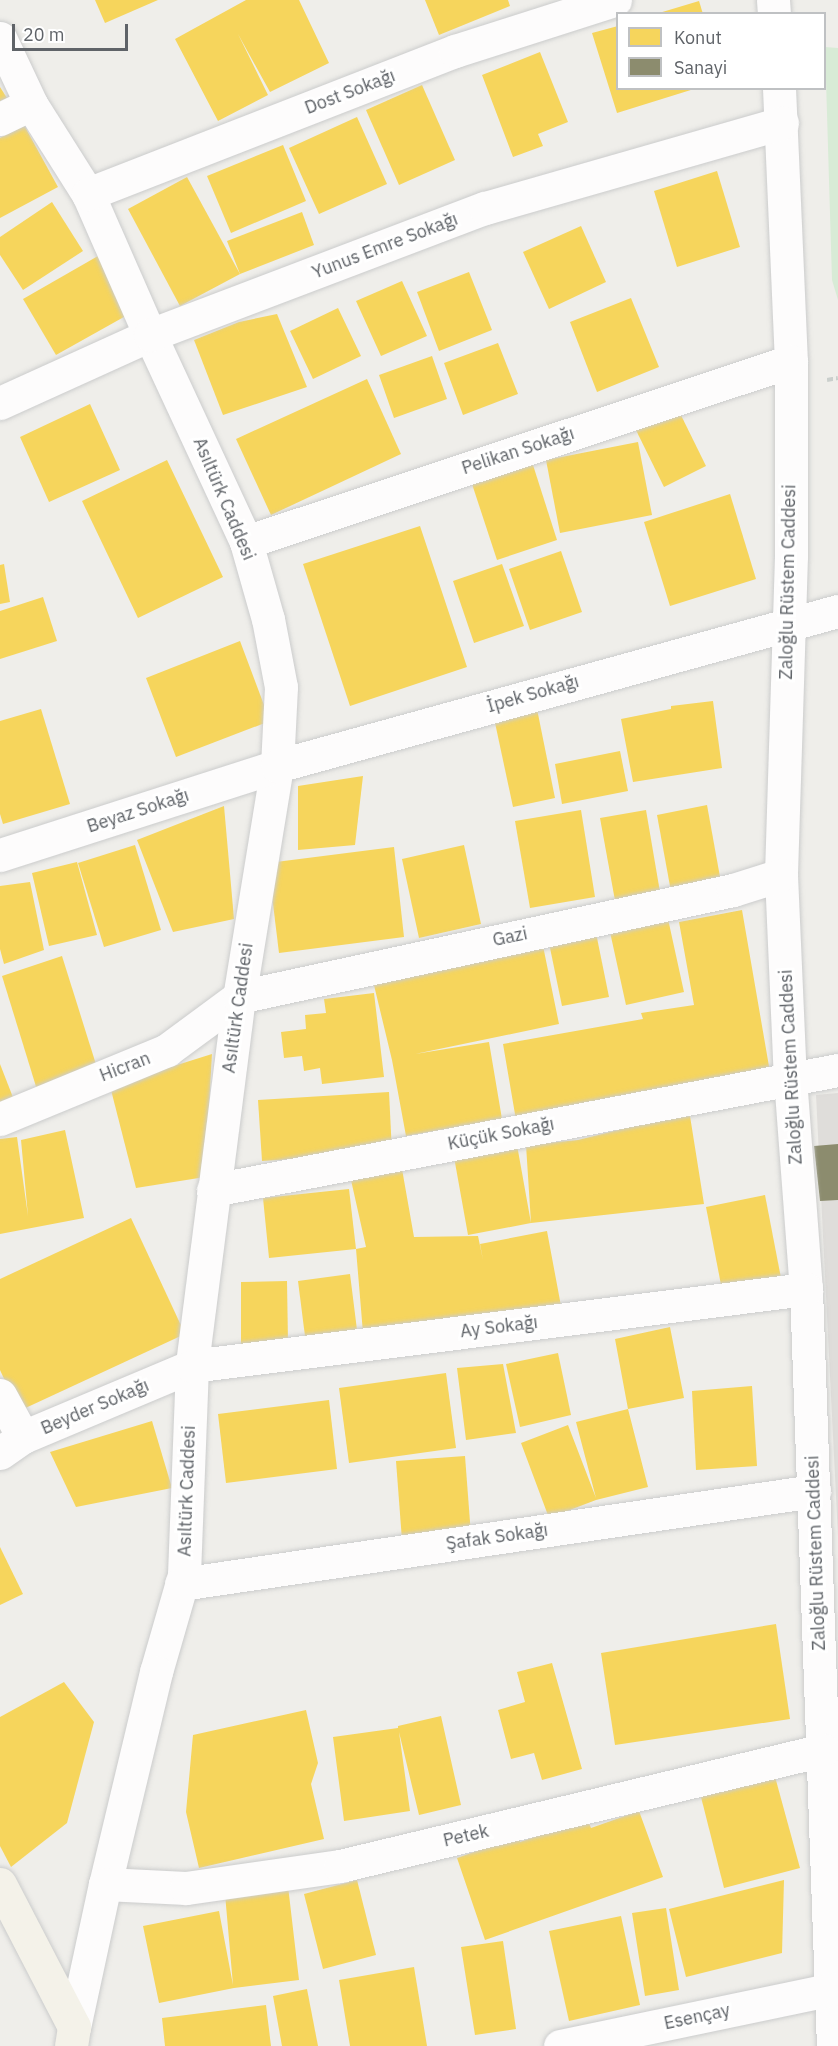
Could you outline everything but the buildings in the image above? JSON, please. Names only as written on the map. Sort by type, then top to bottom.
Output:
[{"type":"main road","points":[[0,1884],[73,2036]]},
{"type":"street","name":"Dost Sokağı","points":[[88,194],[455,51],[615,0]]},
{"type":"street","name":"Asıltürk Caddesi","points":[[0,38],[31,104],[88,194],[150,335],[246,542],[268,619],[281,687],[277,766],[238,997],[192,1366],[184,1575],[156,1672],[105,1884],[73,2036]]},
{"type":"street","name":"Zaloğlu Rüstem Caddesi","points":[[779,90],[791,361],[788,623],[781,875],[790,1078],[806,1289],[833,1989],[833,2046]]},
{"type":"street","points":[[0,119],[31,104]]},
{"type":"street","name":"Yunus Emre Sokağı","points":[[0,403],[150,335],[485,208],[782,123]]},
{"type":"street","name":"Pelikan Sokağı","points":[[246,542],[791,361]]},
{"type":"street","name":"İpek Sokağı","points":[[277,766],[838,611]]},
{"type":"street","name":"Beyaz Sokağı","points":[[0,855],[277,766]]},
{"type":"street","name":"Gazi","points":[[238,997],[733,890],[781,875]]},
{"type":"street","name":"Hicran","points":[[0,1119],[166,1050],[238,997]]},
{"type":"street","name":"Küçük Sokağı","points":[[213,1190],[838,1070]]},
{"type":"street","name":"Ay Sokağı","points":[[192,1366],[806,1289]]},
{"type":"street","name":"Beyder Sokağı","points":[[12,1445],[192,1366]]},
{"type":"street","points":[[0,1395],[12,1445]]},
{"type":"street","name":"Şafak Sokağı","points":[[181,1584],[814,1491]]},
{"type":"street","name":"Petek","points":[[105,1884],[186,1888],[340,1866],[823,1750]]},
{"type":"street","name":"Esençay","points":[[560,2046],[833,1989]]},
{"type":"shaded area","points":[[838,1093],[838,1536],[816,1095]]},
{"type":"green space","points":[[826,47],[838,48],[838,300],[832,280]]}]
